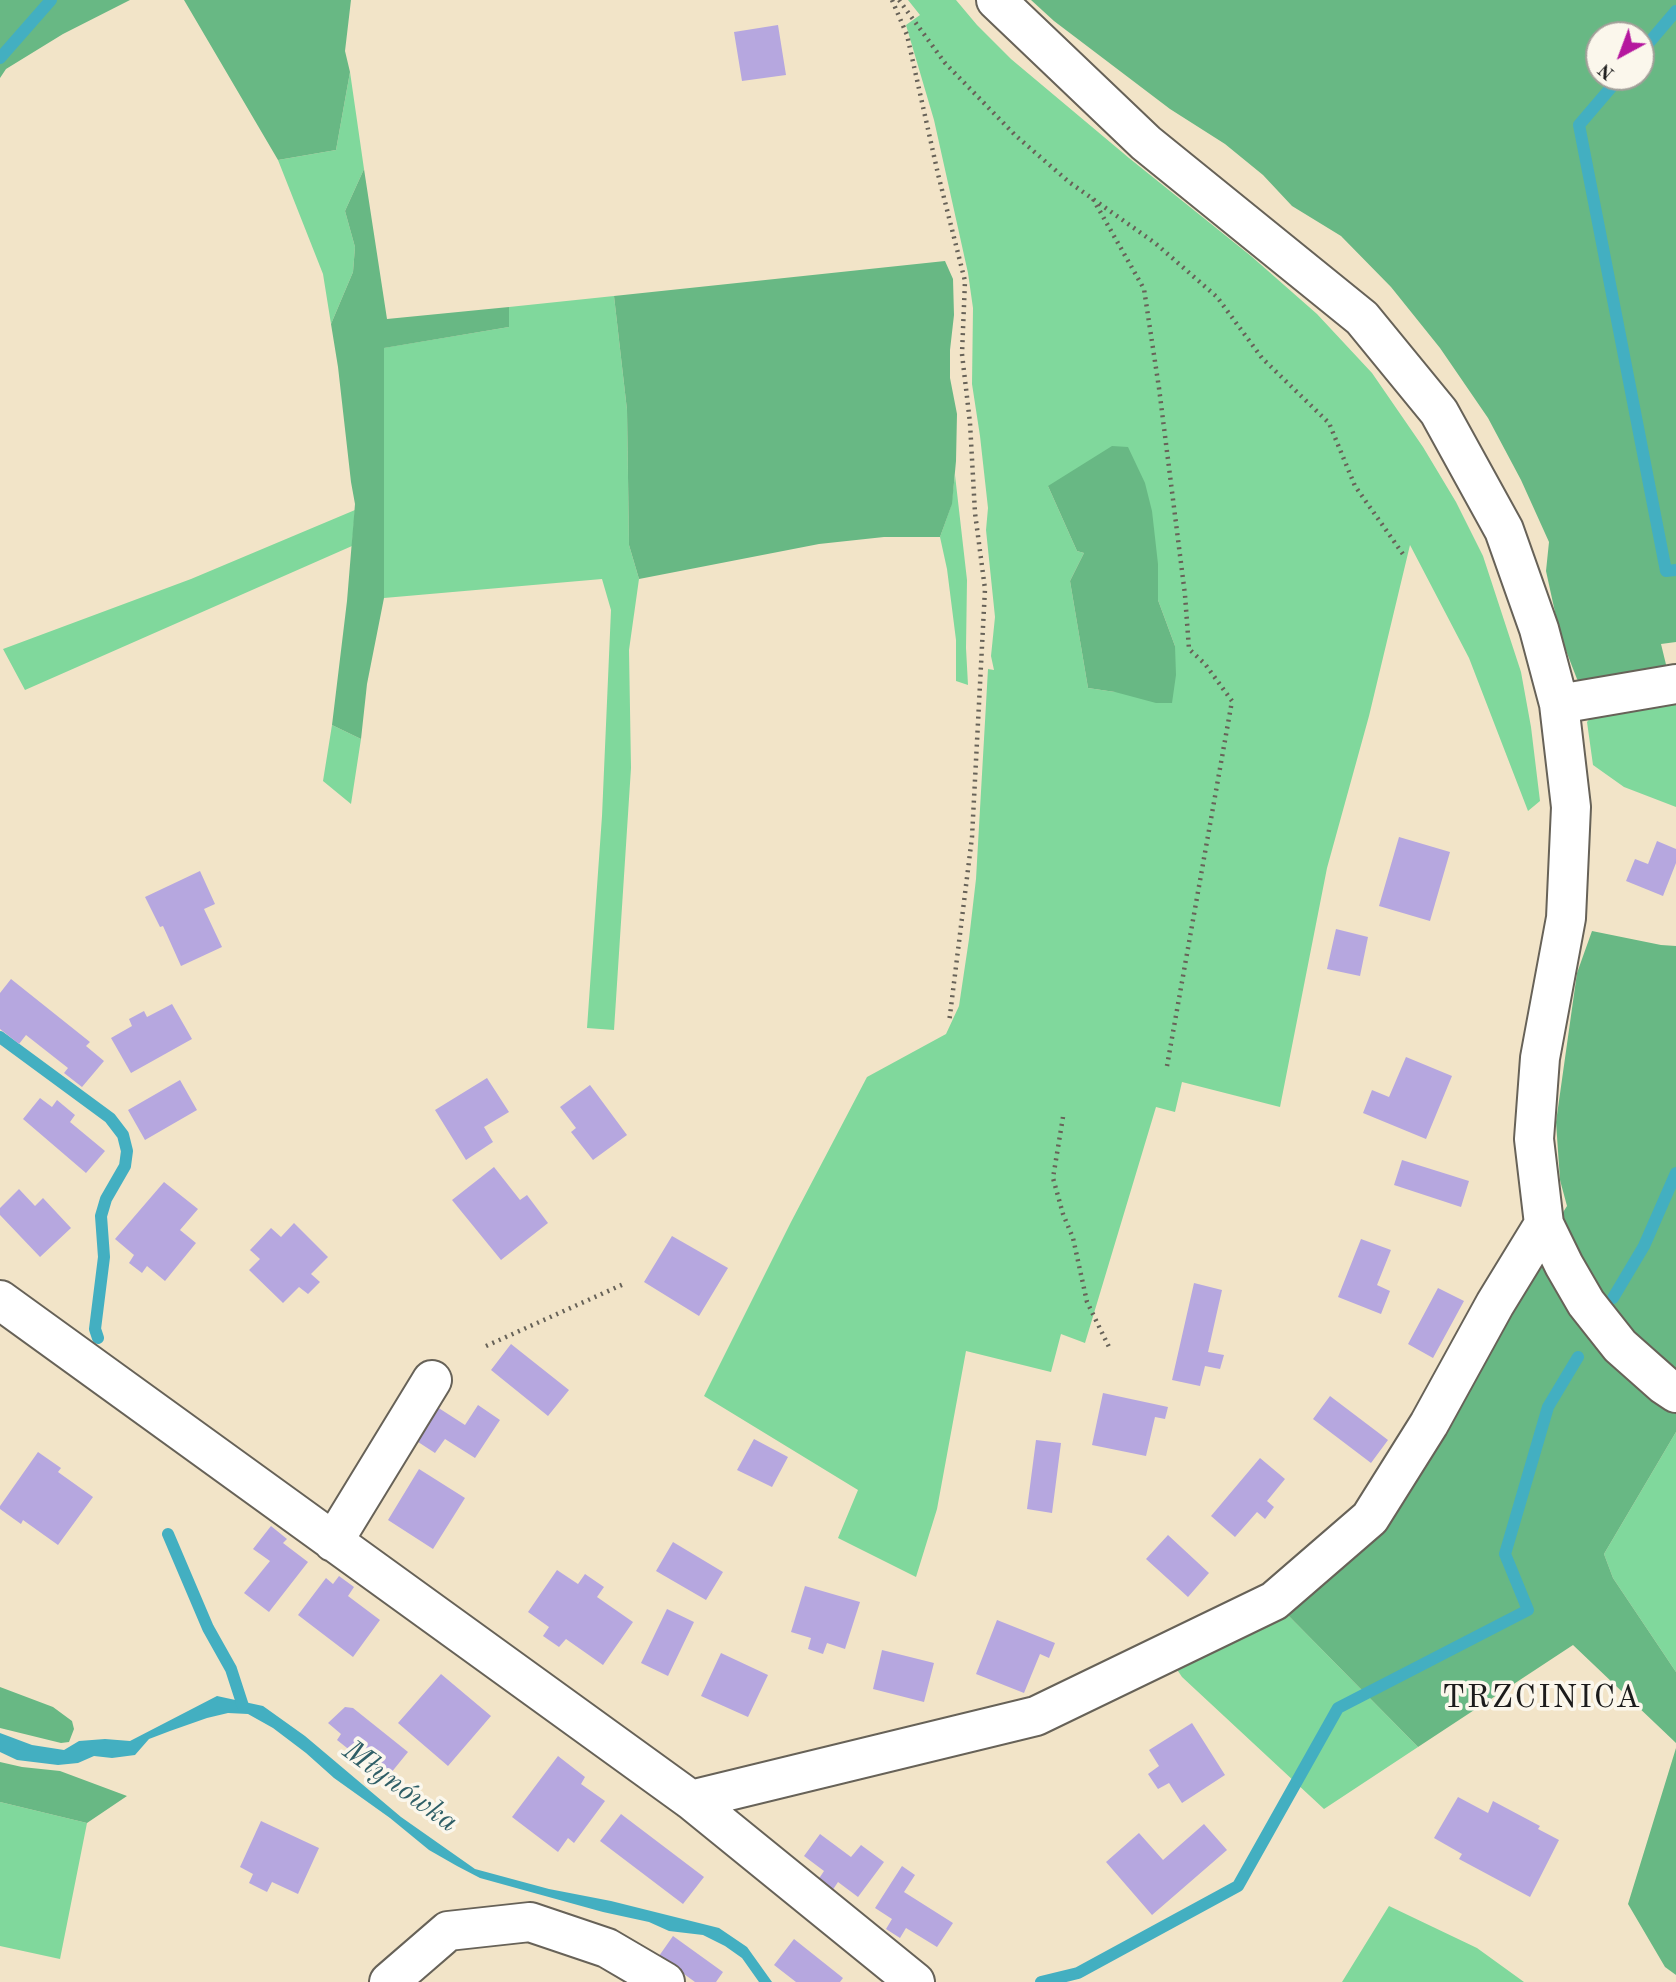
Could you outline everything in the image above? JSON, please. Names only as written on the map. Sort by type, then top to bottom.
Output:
[{"type":"street","points":[[996,0],[1146,144],[1362,318],[1439,412],[1504,530],[1539,629],[1559,704],[1571,807],[1566,918],[1540,1058],[1534,1139],[1544,1224],[1586,1303],[1620,1346],[1676,1393]]},
{"type":"street","points":[[1559,704],[1676,684]]},
{"type":"street","points":[[691,1800],[1036,1716],[1274,1601],[1370,1518],[1429,1424],[1544,1224]]},
{"type":"street","points":[[0,1300],[691,1800],[915,1982]]},
{"type":"street","points":[[333,1542],[432,1380]]},
{"type":"street","points":[[389,1982],[448,1930],[530,1922],[607,1948],[665,1982]]},
{"type":"path","points":[[892,0],[907,35],[965,281],[962,354],[970,423],[975,513],[985,589],[972,837],[949,1023]]},
{"type":"path","points":[[899,0],[945,63],[1015,135],[1069,182],[1155,243],[1217,297],[1262,358],[1329,423],[1355,486],[1405,557]]},
{"type":"path","points":[[1093,199],[1144,289],[1185,595],[1189,649],[1205,664],[1232,701],[1167,1066]]},
{"type":"path","points":[[1063,1117],[1053,1178],[1073,1238],[1087,1303],[1110,1349]]},
{"type":"path","points":[[486,1346],[626,1283]]},
{"type":"green space","points":[[0,0],[130,0],[63,34],[6,69],[0,78]]},
{"type":"green space","points":[[184,0],[351,0],[345,51],[350,72],[336,150],[278,160]]},
{"type":"green space","points":[[908,0],[956,0],[1011,59],[1251,256],[1317,314],[1372,373],[1423,447],[1456,502],[1483,556],[1521,672],[1540,801],[1528,811],[1469,658],[1410,545],[1369,716],[1327,868],[1280,1107],[1182,1082],[1175,1112],[1156,1107],[1085,1343],[1061,1334],[1051,1372],[966,1351],[937,1509],[916,1577],[838,1538],[858,1490],[704,1396],[867,1077],[946,1034],[959,1006],[976,879],[988,669],[994,670],[991,656],[995,617],[986,530],[988,508],[972,384],[973,308],[968,273],[934,120],[906,25],[920,15]],"holes":[[[1048,486],[1158,564],[1158,600],[1175,646],[1115,692],[1088,688],[1070,581],[1084,553],[1077,551]]]},
{"type":"green space","points":[[1031,0],[1676,0],[1676,642],[1661,644],[1671,685],[1593,699],[1577,679],[1560,635],[1546,571],[1549,542],[1521,480],[1488,418],[1440,348],[1391,287],[1341,236],[1292,206],[1263,175],[1225,144],[1170,109],[1054,21]]},
{"type":"green space","points":[[350,72],[364,169],[345,211],[355,247],[353,272],[331,324],[323,274],[278,160],[336,150]]},
{"type":"green space","points":[[364,169],[387,319],[509,307],[509,327],[384,348],[384,598],[367,684],[361,739],[332,725],[355,504],[331,324],[353,272],[355,247],[345,211]]},
{"type":"green space","points":[[945,261],[953,279],[950,378],[957,414],[952,504],[940,537],[884,537],[819,544],[639,579],[629,545],[627,410],[614,296]]},
{"type":"green space","points":[[614,296],[627,410],[629,545],[639,579],[629,650],[631,768],[614,1030],[587,1028],[602,816],[611,610],[602,579],[384,598],[383,348],[509,327],[509,307]]},
{"type":"green space","points":[[1112,446],[1128,447],[1145,483],[1152,511],[1158,564],[1158,600],[1175,646],[1176,675],[1172,703],[1156,703],[1088,688],[1070,581],[1084,553],[1077,551],[1048,486]]},
{"type":"green space","points":[[955,475],[967,580],[968,685],[956,681],[956,640],[940,537],[951,506]]},
{"type":"green space","points":[[355,510],[352,546],[25,690],[3,649],[191,579]]},
{"type":"green space","points":[[1676,702],[1676,807],[1624,787],[1593,765],[1587,722],[1594,714]]},
{"type":"green space","points":[[332,725],[361,739],[351,804],[323,781]]},
{"type":"green space","points":[[1592,931],[1676,946],[1676,1432],[1604,1554],[1613,1578],[1676,1672],[1676,1743],[1573,1645],[1418,1747],[1274,1601],[1370,1518],[1567,1206],[1560,1180],[1556,1122],[1577,973]]},
{"type":"green space","points":[[1676,1432],[1676,1672],[1613,1578],[1604,1554]]},
{"type":"green space","points":[[1274,1601],[1418,1747],[1324,1809],[1182,1677],[1166,1653]]},
{"type":"green space","points":[[0,1687],[53,1707],[72,1721],[74,1729],[69,1742],[61,1743],[0,1728]]},
{"type":"green space","points":[[1676,1748],[1676,1975],[1665,1967],[1628,1904]]},
{"type":"green space","points":[[0,1762],[60,1771],[127,1796],[87,1823],[0,1802]]},
{"type":"green space","points":[[0,1802],[87,1823],[60,1959],[0,1946]]},
{"type":"green space","points":[[1389,1906],[1477,1948],[1524,1982],[1342,1982]]},
{"type":"water","points":[[217,1696],[263,1706],[305,1736],[401,1817],[475,1869],[719,1928],[747,1947],[772,1982],[759,1982],[742,1958],[703,1935],[669,1931],[649,1922],[480,1878],[429,1850],[273,1728],[248,1714],[228,1713],[170,1731],[149,1739],[135,1755],[112,1758],[94,1756],[78,1763],[58,1765],[17,1760],[0,1752],[0,1733],[32,1745],[64,1750],[79,1741],[130,1741]]},
{"type":"building","points":[[778,25],[786,75],[742,81],[734,32]]},
{"type":"building","points":[[1399,837],[1450,852],[1430,921],[1379,906]]},
{"type":"building","points":[[1657,841],[1676,849],[1676,863],[1663,896],[1626,881],[1635,859],[1648,864]]},
{"type":"building","points":[[200,871],[215,904],[204,909],[222,947],[181,966],[163,926],[160,927],[145,897]]},
{"type":"building","points":[[1336,929],[1368,937],[1360,976],[1327,969]]},
{"type":"building","points":[[11,979],[90,1042],[86,1046],[104,1061],[82,1087],[64,1073],[68,1068],[26,1035],[19,1044],[0,1029],[0,993]]},
{"type":"building","points":[[172,1004],[192,1039],[131,1073],[111,1038],[132,1026],[129,1019],[144,1011],[147,1017]]},
{"type":"building","points":[[1406,1057],[1452,1076],[1426,1139],[1363,1113],[1372,1090],[1389,1097]]},
{"type":"building","points":[[487,1078],[509,1112],[484,1127],[493,1142],[466,1160],[435,1110]]},
{"type":"building","points":[[180,1080],[197,1110],[145,1140],[128,1110]]},
{"type":"building","points":[[590,1085],[627,1135],[593,1160],[571,1132],[576,1128],[560,1107]]},
{"type":"building","points":[[40,1098],[52,1107],[57,1100],[75,1115],[70,1122],[105,1151],[86,1173],[23,1119]]},
{"type":"building","points":[[1402,1160],[1469,1181],[1461,1207],[1394,1185]]},
{"type":"building","points":[[494,1167],[520,1200],[527,1195],[548,1223],[501,1260],[452,1200]]},
{"type":"building","points":[[164,1182],[198,1209],[180,1230],[196,1243],[165,1281],[147,1266],[142,1273],[129,1263],[134,1255],[115,1239]]},
{"type":"building","points":[[19,1189],[35,1206],[43,1198],[71,1228],[40,1257],[0,1215],[0,1208]]},
{"type":"building","points":[[294,1223],[328,1257],[311,1274],[320,1282],[308,1294],[299,1287],[283,1303],[249,1270],[260,1259],[250,1250],[271,1228],[281,1237]]},
{"type":"building","points":[[672,1236],[728,1268],[699,1316],[644,1282]]},
{"type":"building","points":[[1361,1239],[1391,1250],[1377,1285],[1390,1291],[1381,1314],[1338,1297]]},
{"type":"building","points":[[1194,1283],[1222,1290],[1208,1352],[1224,1355],[1220,1369],[1205,1366],[1200,1386],[1172,1380]]},
{"type":"building","points":[[1438,1288],[1464,1301],[1433,1358],[1408,1344]]},
{"type":"building","points":[[511,1344],[569,1390],[548,1416],[491,1370]]},
{"type":"building","points":[[1103,1393],[1168,1407],[1165,1419],[1155,1417],[1146,1456],[1092,1445]]},
{"type":"building","points":[[1330,1396],[1388,1440],[1371,1463],[1313,1419]]},
{"type":"building","points":[[434,1405],[465,1425],[478,1405],[500,1420],[475,1458],[445,1439],[435,1453],[412,1438]]},
{"type":"building","points":[[754,1439],[788,1457],[772,1487],[737,1470]]},
{"type":"building","points":[[1036,1440],[1061,1443],[1052,1513],[1027,1509]]},
{"type":"building","points":[[38,1452],[61,1468],[58,1472],[93,1497],[58,1545],[23,1520],[21,1524],[0,1509]]},
{"type":"building","points":[[1260,1458],[1285,1479],[1267,1501],[1274,1507],[1265,1519],[1257,1512],[1235,1537],[1211,1516]]},
{"type":"building","points":[[419,1469],[465,1498],[433,1549],[388,1520]]},
{"type":"building","points":[[271,1526],[287,1539],[283,1543],[308,1562],[269,1612],[244,1593],[270,1561],[253,1549]]},
{"type":"building","points":[[1168,1535],[1209,1573],[1188,1597],[1146,1559]]},
{"type":"building","points":[[673,1542],[723,1572],[706,1600],[656,1571]]},
{"type":"building","points":[[557,1570],[578,1584],[585,1574],[604,1587],[597,1597],[633,1622],[603,1665],[566,1639],[559,1647],[543,1636],[549,1627],[528,1612]]},
{"type":"building","points":[[339,1576],[354,1587],[348,1596],[380,1620],[353,1657],[298,1615],[326,1578],[333,1584]]},
{"type":"building","points":[[805,1586],[860,1602],[845,1649],[827,1643],[823,1654],[808,1649],[811,1638],[791,1632]]},
{"type":"building","points":[[667,1609],[694,1622],[668,1676],[641,1663]]},
{"type":"building","points":[[997,1620],[1055,1643],[1049,1658],[1040,1654],[1024,1693],[976,1674]]},
{"type":"building","points":[[882,1650],[934,1663],[924,1702],[873,1689]]},
{"type":"building","points":[[721,1653],[768,1675],[748,1717],[701,1696]]},
{"type":"building","points":[[441,1674],[491,1716],[448,1766],[398,1723]]},
{"type":"building","points":[[345,1707],[353,1708],[408,1752],[386,1779],[337,1740],[341,1734],[328,1723]]},
{"type":"building","points":[[1192,1723],[1225,1775],[1182,1803],[1169,1783],[1158,1789],[1148,1774],[1159,1766],[1149,1750]]},
{"type":"building","points":[[558,1756],[585,1777],[581,1784],[605,1801],[574,1843],[568,1838],[558,1852],[512,1817]]},
{"type":"building","points":[[1458,1797],[1488,1813],[1493,1801],[1540,1826],[1538,1829],[1559,1840],[1530,1897],[1459,1859],[1462,1854],[1434,1838]]},
{"type":"building","points":[[621,1814],[704,1877],[683,1904],[600,1841]]},
{"type":"building","points":[[261,1821],[319,1848],[298,1894],[272,1882],[267,1892],[249,1883],[253,1874],[240,1867]]},
{"type":"building","points":[[1204,1824],[1227,1850],[1152,1915],[1106,1862],[1139,1833],[1163,1860]]},
{"type":"building","points":[[820,1834],[851,1857],[861,1845],[884,1862],[858,1897],[838,1882],[832,1891],[818,1880],[824,1871],[804,1856]]},
{"type":"building","points":[[902,1866],[915,1875],[904,1892],[953,1923],[937,1947],[906,1928],[900,1938],[886,1929],[892,1919],[875,1908]]},
{"type":"building","points":[[673,1936],[723,1972],[716,1982],[695,1982],[659,1956]]},
{"type":"building","points":[[794,1939],[843,1978],[840,1982],[796,1982],[774,1965]]},
{"type":"waterway","points":[[0,58],[51,0]]},
{"type":"waterway","points":[[1655,36],[1676,11]]},
{"type":"waterway","points":[[1608,91],[1579,125],[1666,571],[1676,570]]},
{"type":"waterway","points":[[0,1037],[110,1118],[123,1135],[127,1151],[125,1166],[106,1199],[101,1216],[104,1257],[95,1329],[98,1338]]},
{"type":"waterway","points":[[1613,1298],[1644,1246],[1676,1173]]},
{"type":"waterway","points":[[1041,1982],[1078,1973],[1238,1886],[1338,1708],[1528,1610],[1505,1554],[1548,1407],[1578,1357]]},
{"type":"waterway","points":[[168,1534],[208,1628],[231,1669],[243,1706]]},
{"type":"district","name":"TRZCINICA","points":[[1542,1699]]},
{"type":"water label","name":"Młynówka","points":[[400,1787]]}]
